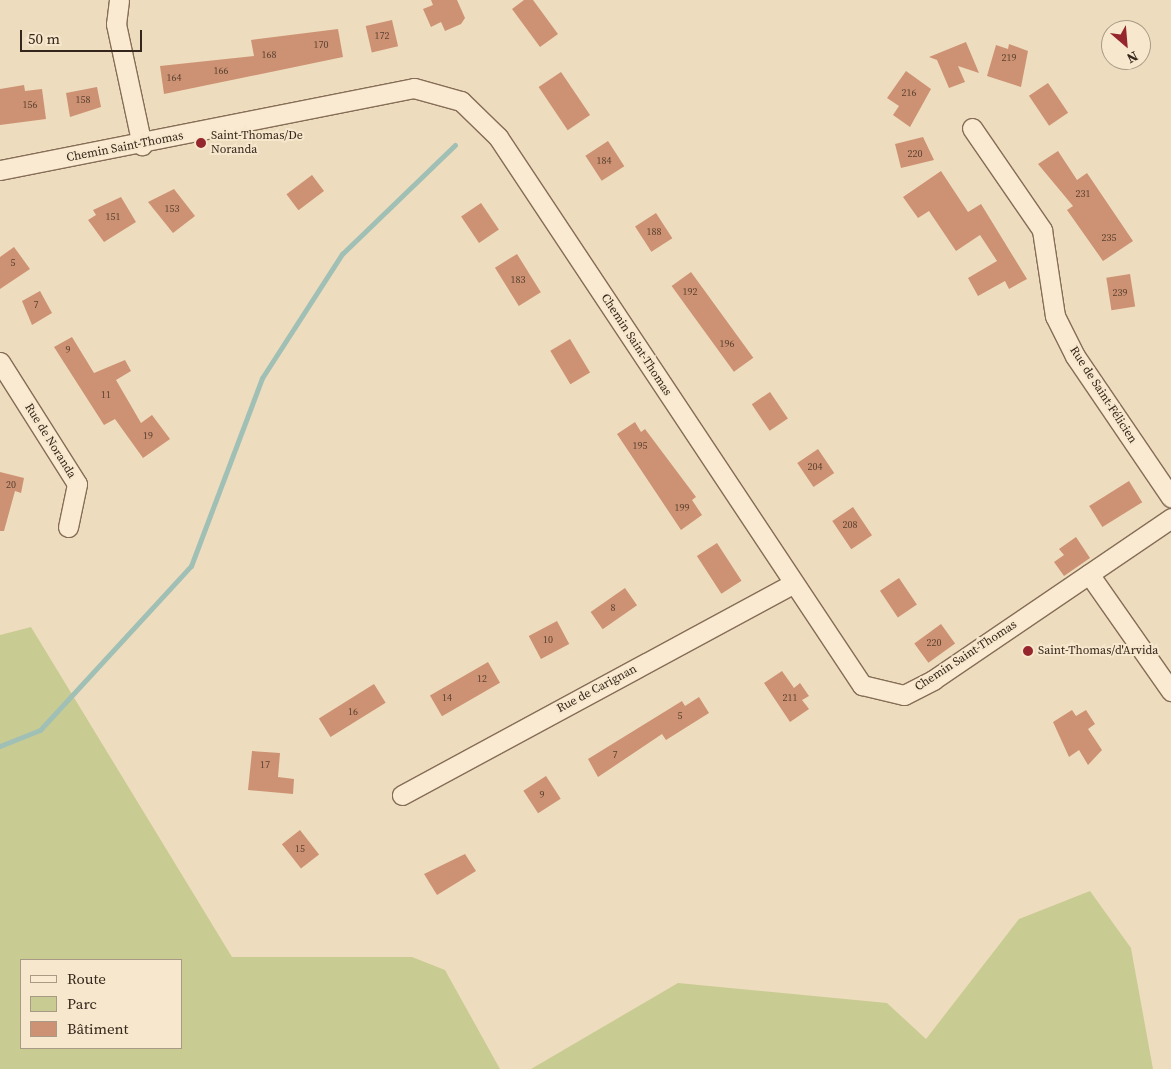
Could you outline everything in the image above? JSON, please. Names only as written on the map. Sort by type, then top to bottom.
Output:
[{"type":"street","points":[[118,0],[116,24],[142,145]]},
{"type":"street","name":"Chemin Saint-Thomas","points":[[0,170],[142,145],[414,88],[461,101],[498,137],[793,584],[862,685],[904,695],[933,680],[1171,518]]},
{"type":"street","name":"Rue de Saint-Félicien","points":[[972,128],[1042,230],[1055,316],[1075,356],[1171,497]]},
{"type":"street","name":"Rue de Noranda","points":[[0,362],[77,484],[68,527]]},
{"type":"street","points":[[1089,574],[1171,691]]},
{"type":"street","name":"Rue de Carignan","points":[[402,795],[793,584]]},
{"type":"green space","points":[[31,627],[232,957],[412,957],[445,970],[500,1069],[0,1069],[0,635]]},
{"type":"green space","points":[[1090,891],[1131,948],[1153,1069],[531,1069],[678,983],[887,1003],[926,1039],[1019,919]]},
{"type":"building","points":[[431,0],[457,0],[465,18],[461,24],[445,31],[441,22],[431,27],[423,9],[433,5]]},
{"type":"building","points":[[524,0],[533,0],[558,34],[540,47],[512,9]]},
{"type":"building","points":[[392,20],[398,46],[372,52],[366,26]]},
{"type":"building","points":[[338,29],[343,57],[164,94],[160,66],[254,56],[251,40]]},
{"type":"building","points":[[966,42],[979,73],[958,66],[965,82],[949,88],[937,60],[929,57]]},
{"type":"building","points":[[1009,44],[1028,51],[1021,87],[987,76],[996,45],[1008,49]]},
{"type":"building","points":[[906,71],[931,89],[910,127],[893,115],[899,106],[887,98]]},
{"type":"building","points":[[561,72],[590,115],[568,130],[539,87]]},
{"type":"building","points":[[1048,83],[1068,113],[1049,126],[1029,96]]},
{"type":"building","points":[[24,85],[25,91],[42,89],[46,119],[0,125],[0,89]]},
{"type":"building","points":[[97,87],[101,107],[70,117],[66,93]]},
{"type":"building","points":[[923,137],[934,160],[901,168],[895,144]]},
{"type":"building","points":[[608,141],[624,166],[602,181],[585,156]]},
{"type":"building","points":[[1058,151],[1077,180],[1087,173],[1133,241],[1103,261],[1067,210],[1073,206],[1038,164]]},
{"type":"building","points":[[941,171],[968,212],[981,204],[1027,279],[1009,289],[1005,281],[978,296],[968,278],[997,261],[980,235],[956,251],[929,211],[918,218],[903,197]]},
{"type":"building","points":[[312,175],[324,191],[298,210],[286,194]]},
{"type":"building","points":[[174,189],[195,216],[173,233],[148,202]]},
{"type":"building","points":[[121,197],[136,222],[104,242],[88,220],[96,215],[93,210]]},
{"type":"building","points":[[481,203],[499,230],[479,243],[461,216]]},
{"type":"building","points":[[656,213],[672,238],[651,252],[635,227]]},
{"type":"building","points":[[14,247],[30,269],[0,289],[0,257]]},
{"type":"building","points":[[517,254],[541,292],[519,306],[495,268]]},
{"type":"building","points":[[691,272],[753,358],[734,372],[672,286]]},
{"type":"building","points":[[1130,274],[1135,307],[1111,310],[1106,278]]},
{"type":"building","points":[[40,291],[52,313],[32,325],[22,301]]},
{"type":"building","points":[[72,337],[94,373],[125,360],[131,371],[116,380],[141,423],[152,415],[170,439],[143,458],[115,419],[104,425],[54,347]]},
{"type":"building","points":[[570,339],[590,372],[570,384],[550,351]]},
{"type":"building","points":[[770,392],[788,419],[770,431],[752,404]]},
{"type":"building","points":[[635,422],[641,432],[645,429],[696,497],[692,500],[702,515],[681,530],[617,434]]},
{"type":"building","points":[[818,449],[834,473],[813,487],[797,463]]},
{"type":"building","points":[[0,472],[24,478],[21,493],[15,491],[4,531],[0,531]]},
{"type":"building","points":[[1129,481],[1142,502],[1102,527],[1089,506]]},
{"type":"building","points":[[853,507],[872,535],[851,549],[832,521]]},
{"type":"building","points":[[1076,537],[1090,558],[1064,576],[1054,562],[1064,555],[1059,549]]},
{"type":"building","points":[[717,543],[742,581],[721,594],[697,556]]},
{"type":"building","points":[[899,578],[917,605],[898,617],[880,591]]},
{"type":"building","points":[[625,588],[637,605],[603,629],[591,612]]},
{"type":"building","points":[[557,621],[569,644],[541,659],[529,636]]},
{"type":"building","points":[[941,624],[955,643],[928,663],[914,643]]},
{"type":"building","points":[[488,662],[500,683],[442,716],[430,696]]},
{"type":"building","points":[[782,671],[794,688],[800,683],[809,696],[802,700],[809,709],[790,722],[764,683]]},
{"type":"building","points":[[374,684],[386,703],[331,737],[319,718]]},
{"type":"building","points":[[699,697],[709,713],[666,740],[662,734],[598,777],[588,759],[682,701],[685,706]]},
{"type":"building","points":[[1072,710],[1076,716],[1086,710],[1095,724],[1088,729],[1102,750],[1088,765],[1079,750],[1069,757],[1053,722]]},
{"type":"building","points":[[252,751],[280,753],[278,777],[294,779],[293,794],[248,790]]},
{"type":"building","points":[[546,776],[561,799],[538,813],[523,791]]},
{"type":"building","points":[[300,830],[319,854],[301,869],[282,844]]},
{"type":"building","points":[[465,854],[476,871],[437,895],[424,874]]},
{"type":"waterway","points":[[0,746],[40,730],[191,566],[262,378],[342,254],[455,145]]},
{"type":"place","name":"Saint-Thomas/De Noranda","points":[[201,143]]},
{"type":"place","name":"Saint-Thomas/d'Arvida","points":[[1028,651]]}]
